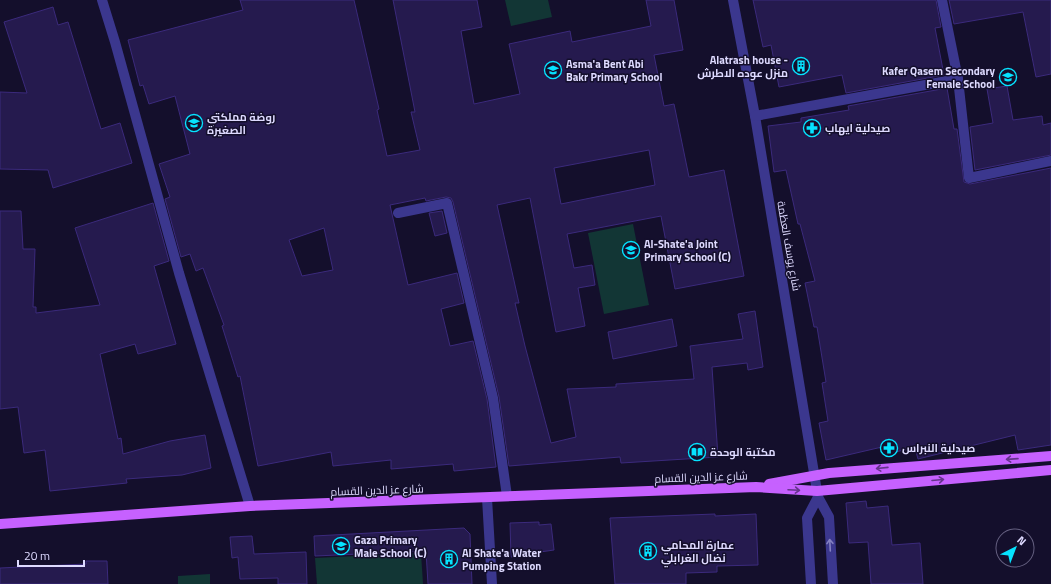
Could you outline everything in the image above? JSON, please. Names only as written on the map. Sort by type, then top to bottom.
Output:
[{"type":"main road","name":"شارع عز الدين القسام","points":[[756,487],[814,475],[917,465],[1051,456]]},
{"type":"main road","name":"شارع عز الدين القسام","points":[[0,524],[250,506],[487,498],[507,496],[756,487],[818,494],[1051,470]]},
{"type":"street","points":[[102,0],[179,273],[250,506]]},
{"type":"street","name":"شارع يوسف العظمة","points":[[733,0],[755,116],[814,475],[818,494],[829,517],[832,584]]},
{"type":"street","points":[[942,0],[958,79],[969,178],[1051,161]]},
{"type":"street","points":[[755,116],[958,79]]},
{"type":"street","points":[[398,213],[447,203],[493,398],[507,496]]},
{"type":"street","points":[[810,584],[807,518],[818,494]]},
{"type":"street","points":[[487,498],[492,584]]},
{"type":"green space","points":[[505,0],[548,0],[552,17],[511,26]]},
{"type":"green space","points":[[633,224],[649,305],[604,314],[588,233]]},
{"type":"green space","points":[[421,553],[423,584],[317,584],[315,558]]},
{"type":"green space","points":[[210,574],[210,584],[178,584],[178,576]]},
{"type":"building","points":[[240,0],[354,0],[379,109],[377,110],[387,156],[420,150],[411,112],[415,112],[393,0],[477,0],[482,27],[461,31],[474,104],[520,94],[509,44],[570,31],[572,42],[651,26],[646,0],[674,0],[683,50],[654,55],[664,106],[674,104],[689,177],[724,170],[744,276],[675,289],[661,216],[567,234],[574,268],[592,265],[595,285],[578,288],[585,326],[556,332],[530,198],[497,205],[519,303],[515,303],[551,443],[576,437],[567,389],[616,387],[616,384],[694,379],[690,346],[743,339],[738,314],[755,311],[763,367],[748,370],[747,363],[712,367],[718,457],[621,463],[620,457],[509,466],[499,397],[453,202],[451,198],[446,197],[426,201],[425,198],[390,205],[408,285],[457,273],[464,303],[441,309],[450,346],[473,341],[487,399],[496,467],[454,471],[453,464],[391,469],[391,460],[333,466],[331,452],[258,466],[240,376],[238,377],[222,326],[224,325],[203,268],[196,271],[190,254],[181,257],[165,199],[170,197],[159,164],[190,154],[175,96],[149,104],[143,85],[140,86],[128,40],[243,10]],"holes":[[[649,150],[655,185],[561,204],[554,168]],[[324,228],[333,270],[302,276],[289,240]]]},
{"type":"building","points":[[753,0],[936,0],[941,27],[935,28],[944,75],[846,93],[842,75],[779,87],[771,45],[763,47]]},
{"type":"building","points":[[949,0],[1051,0],[1051,74],[1036,77],[1023,12],[954,24]]},
{"type":"building","points":[[53,7],[58,25],[68,22],[101,129],[120,123],[132,163],[53,188],[48,170],[0,169],[0,92],[27,93],[4,22]]},
{"type":"building","points":[[1007,86],[1013,120],[1042,116],[1043,125],[1051,123],[1051,155],[975,170],[970,127],[993,123],[987,89]]},
{"type":"building","points":[[947,88],[954,129],[957,129],[964,182],[970,184],[1051,168],[1051,445],[1018,450],[1015,435],[918,459],[915,448],[884,454],[882,447],[826,460],[819,423],[828,421],[822,383],[826,382],[817,327],[814,327],[805,283],[815,281],[800,224],[798,224],[786,170],[774,172],[768,126],[801,122],[801,118],[849,110],[848,106]]},
{"type":"building","points":[[153,203],[169,261],[154,266],[176,344],[138,354],[135,344],[100,354],[118,439],[121,438],[123,454],[170,441],[205,435],[211,468],[182,475],[126,479],[127,483],[50,491],[45,450],[24,453],[18,407],[0,409],[0,211],[21,211],[23,249],[35,249],[33,307],[36,307],[36,313],[100,305],[75,228]]},
{"type":"building","points":[[442,211],[447,233],[435,236],[429,213]]},
{"type":"building","points":[[672,319],[677,346],[613,359],[608,332]]},
{"type":"building","points":[[866,501],[867,508],[888,506],[892,545],[920,543],[923,584],[871,584],[868,542],[849,543],[846,503]]},
{"type":"building","points":[[715,514],[715,516],[756,514],[758,565],[717,566],[717,572],[686,573],[686,584],[615,584],[610,518]]},
{"type":"building","points":[[539,522],[539,525],[551,524],[554,550],[540,552],[540,556],[511,557],[510,523]]},
{"type":"building","points":[[464,528],[470,534],[472,584],[428,584],[426,551],[315,556],[314,536]]},
{"type":"building","points":[[252,536],[254,554],[306,552],[307,584],[278,584],[278,578],[240,579],[238,557],[232,558],[230,537]]},
{"type":"building","points":[[86,561],[107,561],[108,584],[0,584],[0,568],[86,564]]},
{"type":"place","name":"Alatrash house - منزل عوده الاطرش","points":[[801,66]]},
{"type":"place","name":"Asma'a Bent Abi Bakr Primary School","points":[[553,70]]},
{"type":"place","name":"Kafer Qasem Secondary Female School","points":[[1008,77]]},
{"type":"place","name":"روضة مملكتي الصغيرة","points":[[194,123]]},
{"type":"place","name":"صيدلية ايهاب","points":[[812,128]]},
{"type":"place","name":"Al-Shate'a Joint Primary School (C)","points":[[631,250]]},
{"type":"place","name":"صيدلية النبراس","points":[[889,448]]},
{"type":"place","name":"مكتبة الوحدة","points":[[697,452]]},
{"type":"place","name":"Gaza Primary Male School (C)","points":[[341,546]]},
{"type":"place","name":"عمارة المحامي نضال الغرابلي","points":[[648,551]]},
{"type":"place","name":"Al Shate'a Water Pumping Station","points":[[449,559]]}]
